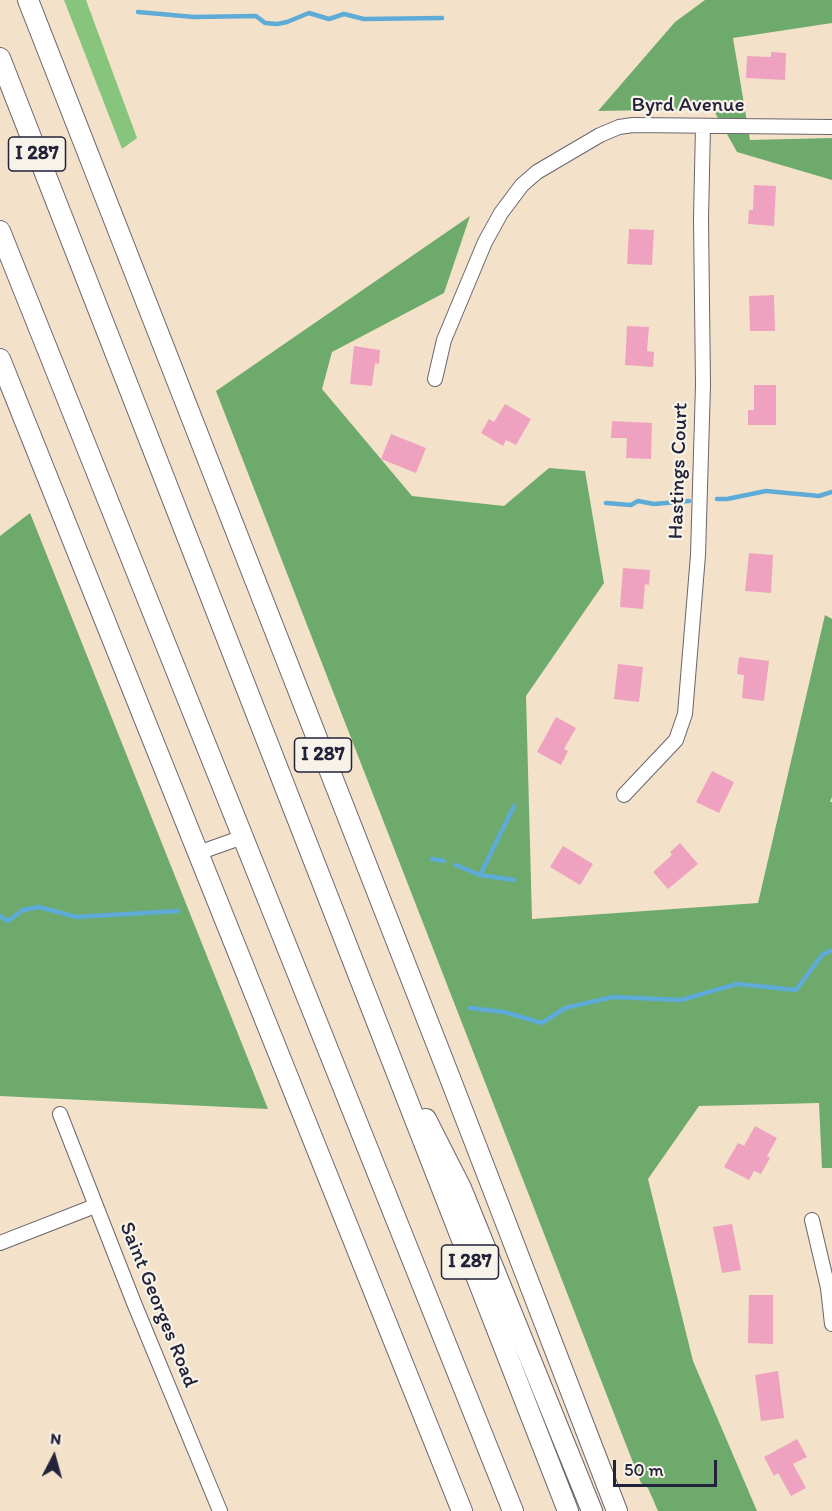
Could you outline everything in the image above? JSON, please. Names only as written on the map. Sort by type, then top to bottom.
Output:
[{"type":"highway","name":"I 287","points":[[28,0],[447,1069],[617,1511]]},
{"type":"highway","name":"I 287","points":[[0,58],[568,1511]]},
{"type":"highway","name":"I 287","points":[[0,231],[513,1511]]},
{"type":"highway","points":[[0,359],[462,1511]]},
{"type":"highway","points":[[373,1012],[461,1188],[592,1511]]},
{"type":"street","name":"Byrd Avenue","points":[[435,378],[444,339],[485,242],[501,213],[522,184],[537,171],[600,135],[619,127],[633,125],[832,127]]},
{"type":"street","name":"Hastings Court","points":[[624,795],[676,740],[685,714],[698,544],[703,385],[701,219],[703,126]]},
{"type":"street","points":[[198,853],[243,837]]},
{"type":"street","name":"Saint Georges Road","points":[[60,1114],[95,1206],[220,1511]]},
{"type":"street","points":[[0,1243],[95,1206]]},
{"type":"street","points":[[812,1220],[828,1288],[832,1324]]},
{"type":"green space","points":[[64,0],[86,0],[137,138],[122,149]]},
{"type":"green space","points":[[705,0],[832,0],[832,23],[733,38],[750,140],[832,138],[832,180],[737,152],[713,109],[598,111],[675,22]]},
{"type":"green space","points":[[470,216],[444,293],[332,352],[322,389],[412,496],[504,506],[549,468],[585,471],[604,583],[526,696],[532,919],[758,903],[825,615],[832,619],[832,797],[830,802],[832,802],[832,1168],[822,1168],[819,1103],[699,1106],[648,1179],[693,1361],[757,1511],[658,1511],[648,1488],[641,1483],[216,391]]},
{"type":"green space","points":[[30,513],[268,1109],[0,1096],[0,536]]},
{"type":"building","points":[[771,52],[786,53],[785,80],[746,78],[747,56],[771,57]]},
{"type":"building","points":[[754,185],[776,186],[774,226],[748,224],[749,210],[753,210]]},
{"type":"building","points":[[629,229],[654,230],[652,265],[627,264]]},
{"type":"building","points":[[774,295],[775,331],[750,331],[749,296]]},
{"type":"building","points":[[627,326],[649,327],[647,351],[654,352],[653,367],[625,365]]},
{"type":"building","points":[[354,346],[380,350],[379,364],[375,363],[372,386],[350,384]]},
{"type":"building","points":[[754,385],[776,385],[776,425],[748,425],[748,410],[754,410]]},
{"type":"building","points":[[505,404],[531,419],[516,445],[506,440],[503,446],[481,433],[489,419],[494,422]]},
{"type":"building","points":[[612,421],[652,423],[651,459],[626,458],[627,438],[611,438]]},
{"type":"building","points":[[391,434],[426,448],[416,473],[381,459]]},
{"type":"building","points":[[749,553],[773,555],[771,593],[745,591]]},
{"type":"building","points":[[623,568],[650,570],[649,585],[645,584],[643,609],[620,607]]},
{"type":"building","points":[[739,657],[769,661],[764,701],[742,698],[744,675],[737,674]]},
{"type":"building","points":[[618,664],[643,667],[639,702],[614,699]]},
{"type":"building","points":[[556,717],[576,728],[564,749],[568,751],[561,765],[537,752]]},
{"type":"building","points":[[712,771],[734,782],[719,813],[696,802]]},
{"type":"building","points":[[680,843],[698,864],[668,889],[653,872],[672,855],[670,852]]},
{"type":"building","points":[[563,846],[593,864],[580,885],[550,867]]},
{"type":"building","points":[[755,1126],[777,1138],[767,1156],[770,1158],[761,1174],[754,1171],[749,1180],[724,1167],[738,1143],[744,1146]]},
{"type":"building","points":[[732,1224],[741,1270],[722,1273],[713,1227]]},
{"type":"building","points":[[749,1295],[773,1295],[773,1344],[748,1343]]},
{"type":"building","points":[[778,1371],[784,1418],[761,1421],[755,1375]]},
{"type":"building","points":[[797,1439],[807,1457],[793,1464],[806,1488],[791,1496],[778,1473],[774,1476],[764,1457]]},
{"type":"waterway","points":[[138,12],[194,17],[256,16],[265,23],[277,24],[309,13],[329,19],[344,14],[364,19],[442,18]]},
{"type":"waterway","points":[[717,499],[766,491],[819,496],[832,492]]},
{"type":"waterway","points":[[606,503],[631,505],[638,501],[654,504],[689,501]]},
{"type":"waterway","points":[[480,875],[514,806]]},
{"type":"waterway","points":[[432,859],[444,861]]},
{"type":"waterway","points":[[456,865],[480,875],[514,880]]},
{"type":"waterway","points":[[0,916],[8,921],[23,910],[39,907],[76,917],[178,911]]},
{"type":"waterway","points":[[470,1008],[504,1012],[542,1023],[565,1008],[613,997],[681,1000],[737,984],[796,990],[822,955],[832,950]]}]
